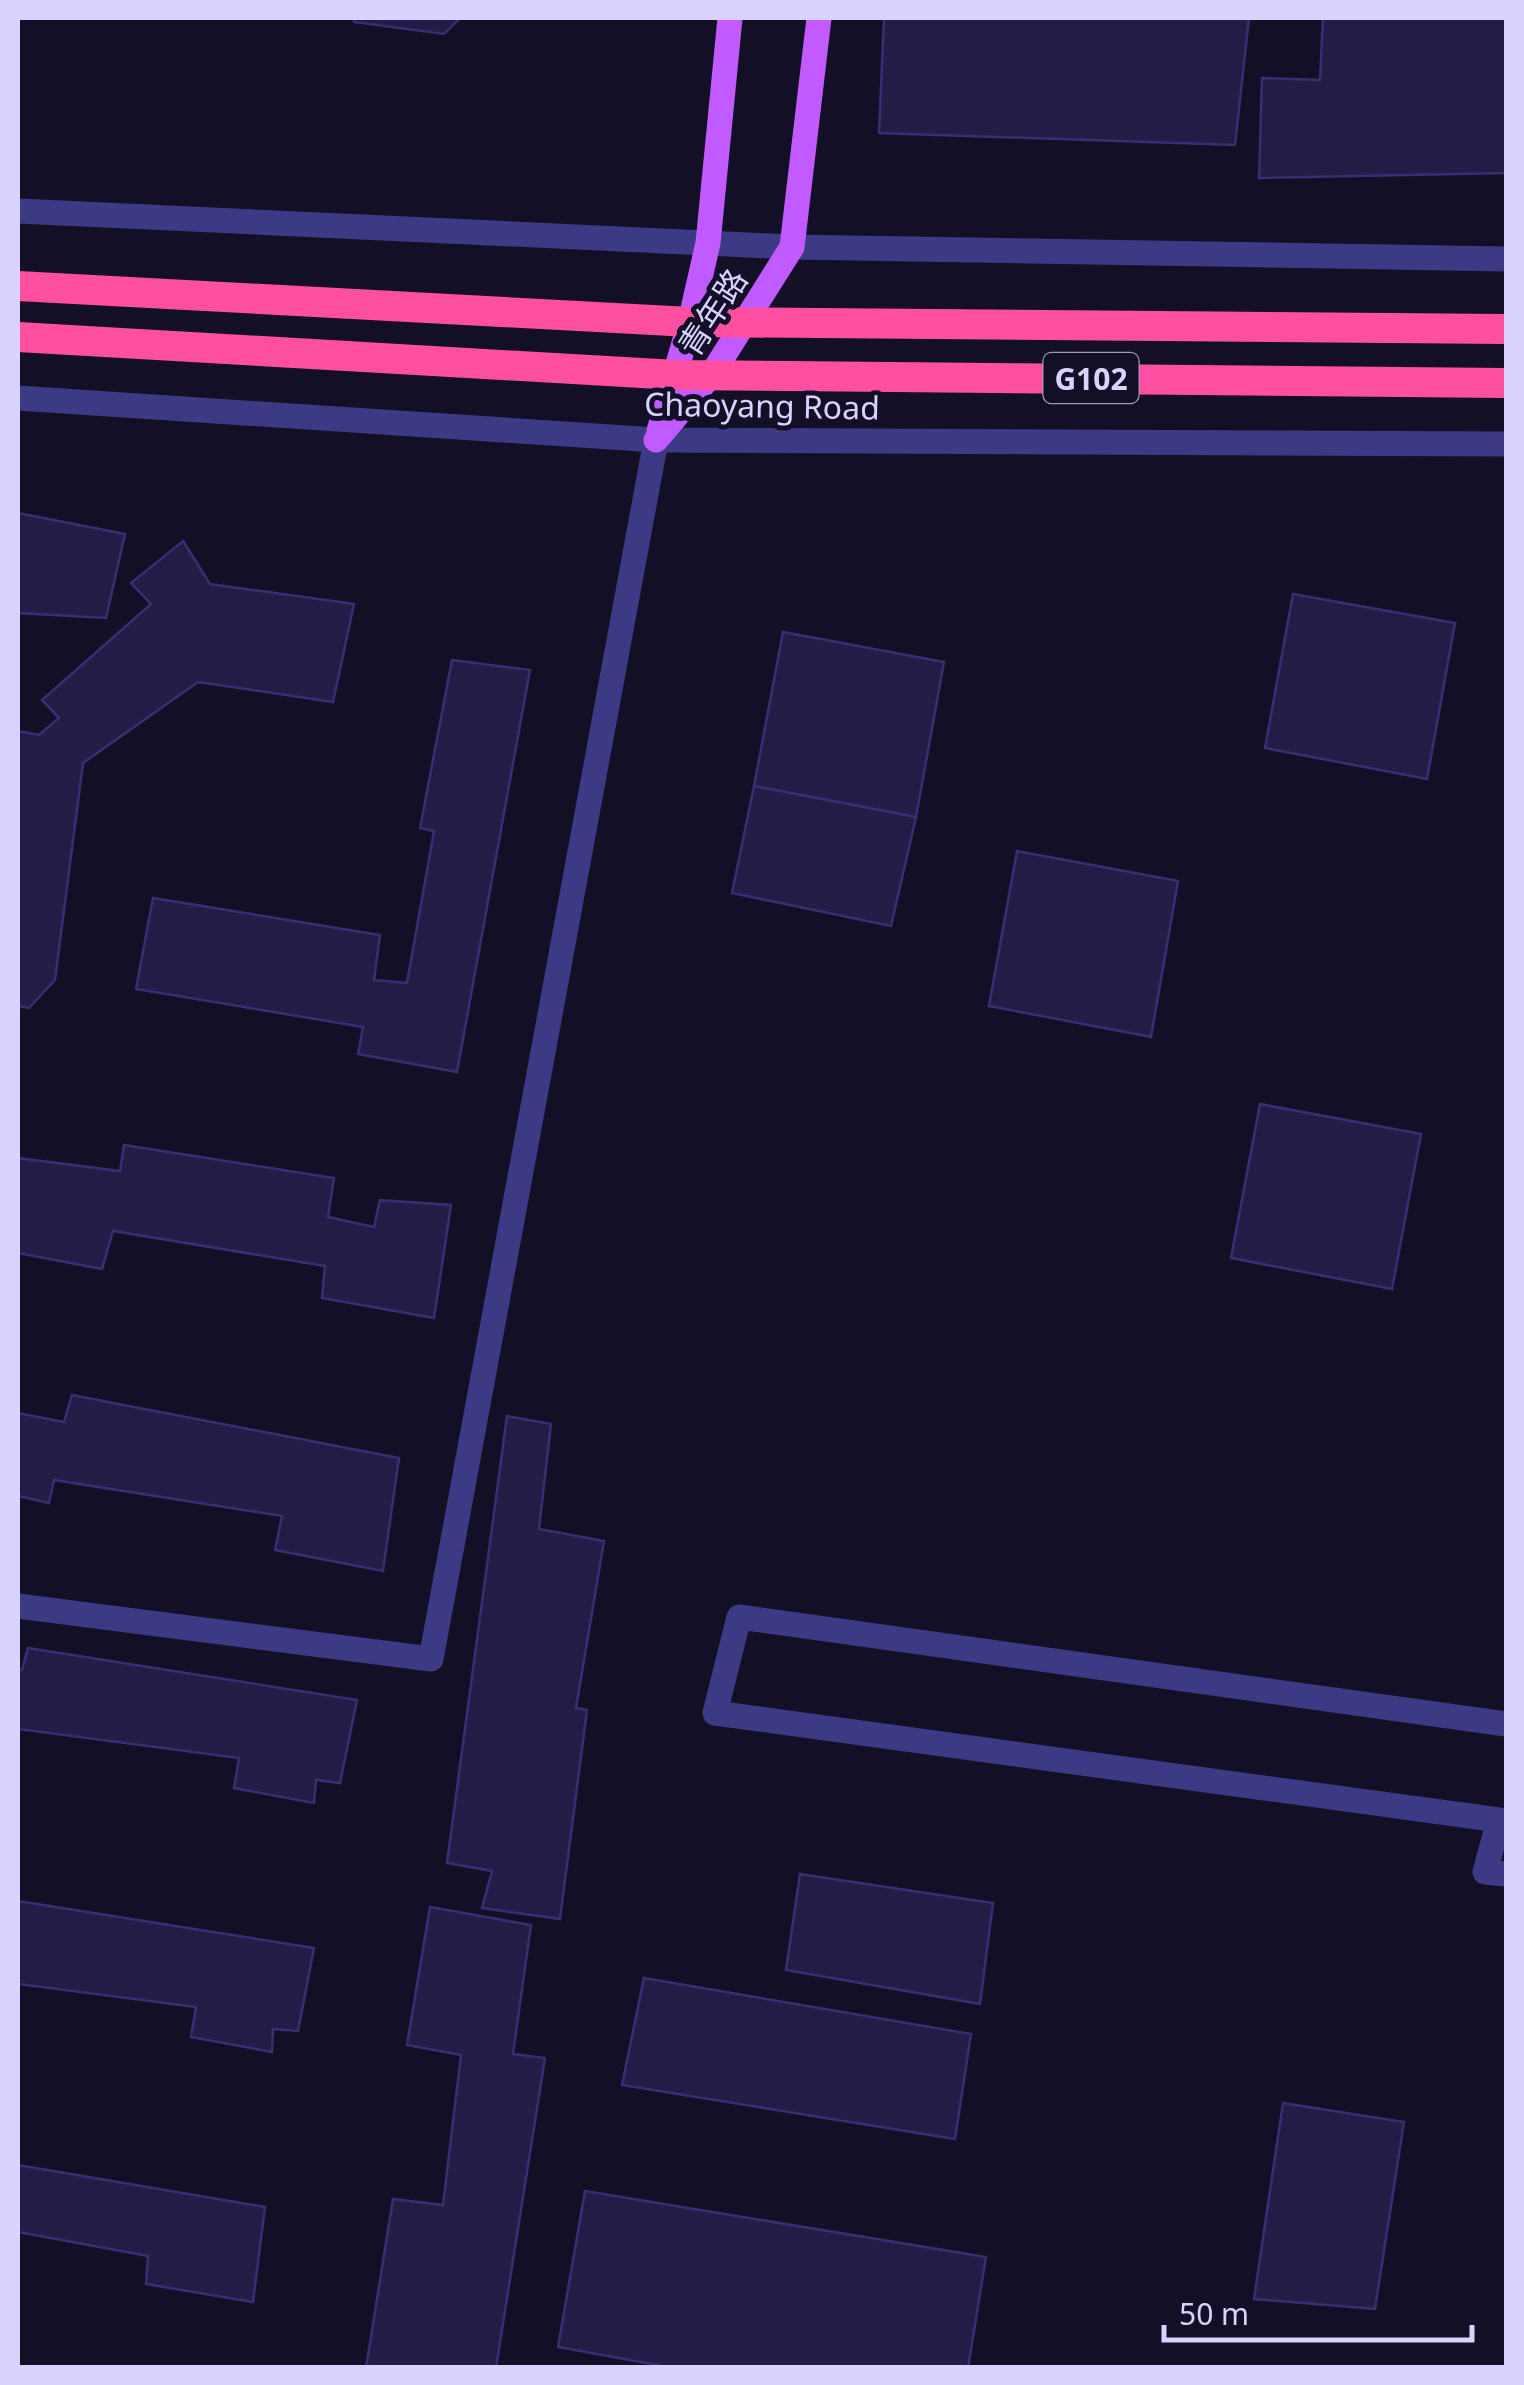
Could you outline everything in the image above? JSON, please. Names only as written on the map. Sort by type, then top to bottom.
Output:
[{"type":"highway","name":"G102","points":[[18,286],[690,322],[1506,328]]},
{"type":"highway","name":"Chaoyang Road","points":[[18,338],[676,375],[1506,383]]},
{"type":"main road","name":"青年路","points":[[656,440],[708,243],[730,18]]},
{"type":"main road","name":"青年路","points":[[656,440],[712,374],[792,247],[819,18]]},
{"type":"street","points":[[18,211],[792,247],[1506,259]]},
{"type":"street","name":"Chaoyang Road","points":[[18,398],[656,440],[1506,444]]},
{"type":"street","points":[[18,1606],[430,1658],[656,440]]},
{"type":"street","points":[[1506,1724],[738,1617],[715,1713],[1499,1820],[1485,1872],[1506,1874]]},
{"type":"building","points":[[354,18],[460,18],[444,34],[354,22]]},
{"type":"building","points":[[884,18],[1249,18],[1235,145],[879,133]]},
{"type":"building","points":[[1323,18],[1506,18],[1506,173],[1259,178],[1262,78],[1320,80]]},
{"type":"building","points":[[18,513],[125,534],[106,618],[18,613]]},
{"type":"building","points":[[183,541],[210,584],[354,604],[333,702],[198,682],[83,763],[55,980],[29,1008],[18,1006],[18,731],[39,735],[59,718],[42,700],[151,604],[131,583]]},
{"type":"building","points":[[1293,594],[1455,623],[1427,779],[1265,748]]},
{"type":"building","points":[[783,632],[944,662],[916,817],[754,786]]},
{"type":"building","points":[[452,660],[530,670],[457,1072],[358,1054],[363,1027],[136,989],[153,898],[380,935],[374,980],[407,983],[434,831],[420,828]]},
{"type":"building","points":[[754,786],[916,817],[891,926],[732,893]]},
{"type":"building","points":[[1017,851],[1178,881],[1151,1037],[989,1006]]},
{"type":"building","points":[[1260,1104],[1421,1134],[1392,1289],[1231,1258]]},
{"type":"building","points":[[124,1145],[334,1178],[328,1217],[374,1227],[380,1200],[451,1205],[434,1318],[322,1298],[325,1266],[113,1231],[102,1269],[18,1253],[18,1158],[120,1171]]},
{"type":"building","points":[[72,1395],[399,1458],[383,1571],[275,1550],[282,1516],[54,1480],[49,1503],[18,1496],[18,1413],[64,1422]]},
{"type":"building","points":[[507,1416],[551,1424],[539,1529],[604,1541],[576,1708],[587,1710],[560,1919],[482,1908],[492,1871],[447,1863]]},
{"type":"building","points":[[28,1648],[357,1700],[340,1783],[316,1780],[314,1803],[234,1788],[239,1758],[18,1729],[18,1669],[22,1670]]},
{"type":"building","points":[[800,1874],[993,1903],[980,2004],[786,1970]]},
{"type":"building","points":[[18,1901],[314,1948],[298,2031],[273,2029],[272,2052],[191,2037],[196,2007],[18,1984]]},
{"type":"building","points":[[430,1907],[531,1925],[513,2054],[545,2058],[496,2368],[366,2368],[393,2199],[443,2205],[461,2055],[407,2045]]},
{"type":"building","points":[[644,1978],[971,2034],[955,2139],[622,2085]]},
{"type":"building","points":[[1283,2103],[1404,2122],[1375,2309],[1254,2299]]},
{"type":"building","points":[[18,2165],[265,2207],[253,2302],[146,2284],[148,2256],[18,2232]]},
{"type":"building","points":[[585,2191],[986,2257],[968,2368],[674,2368],[558,2347]]}]
